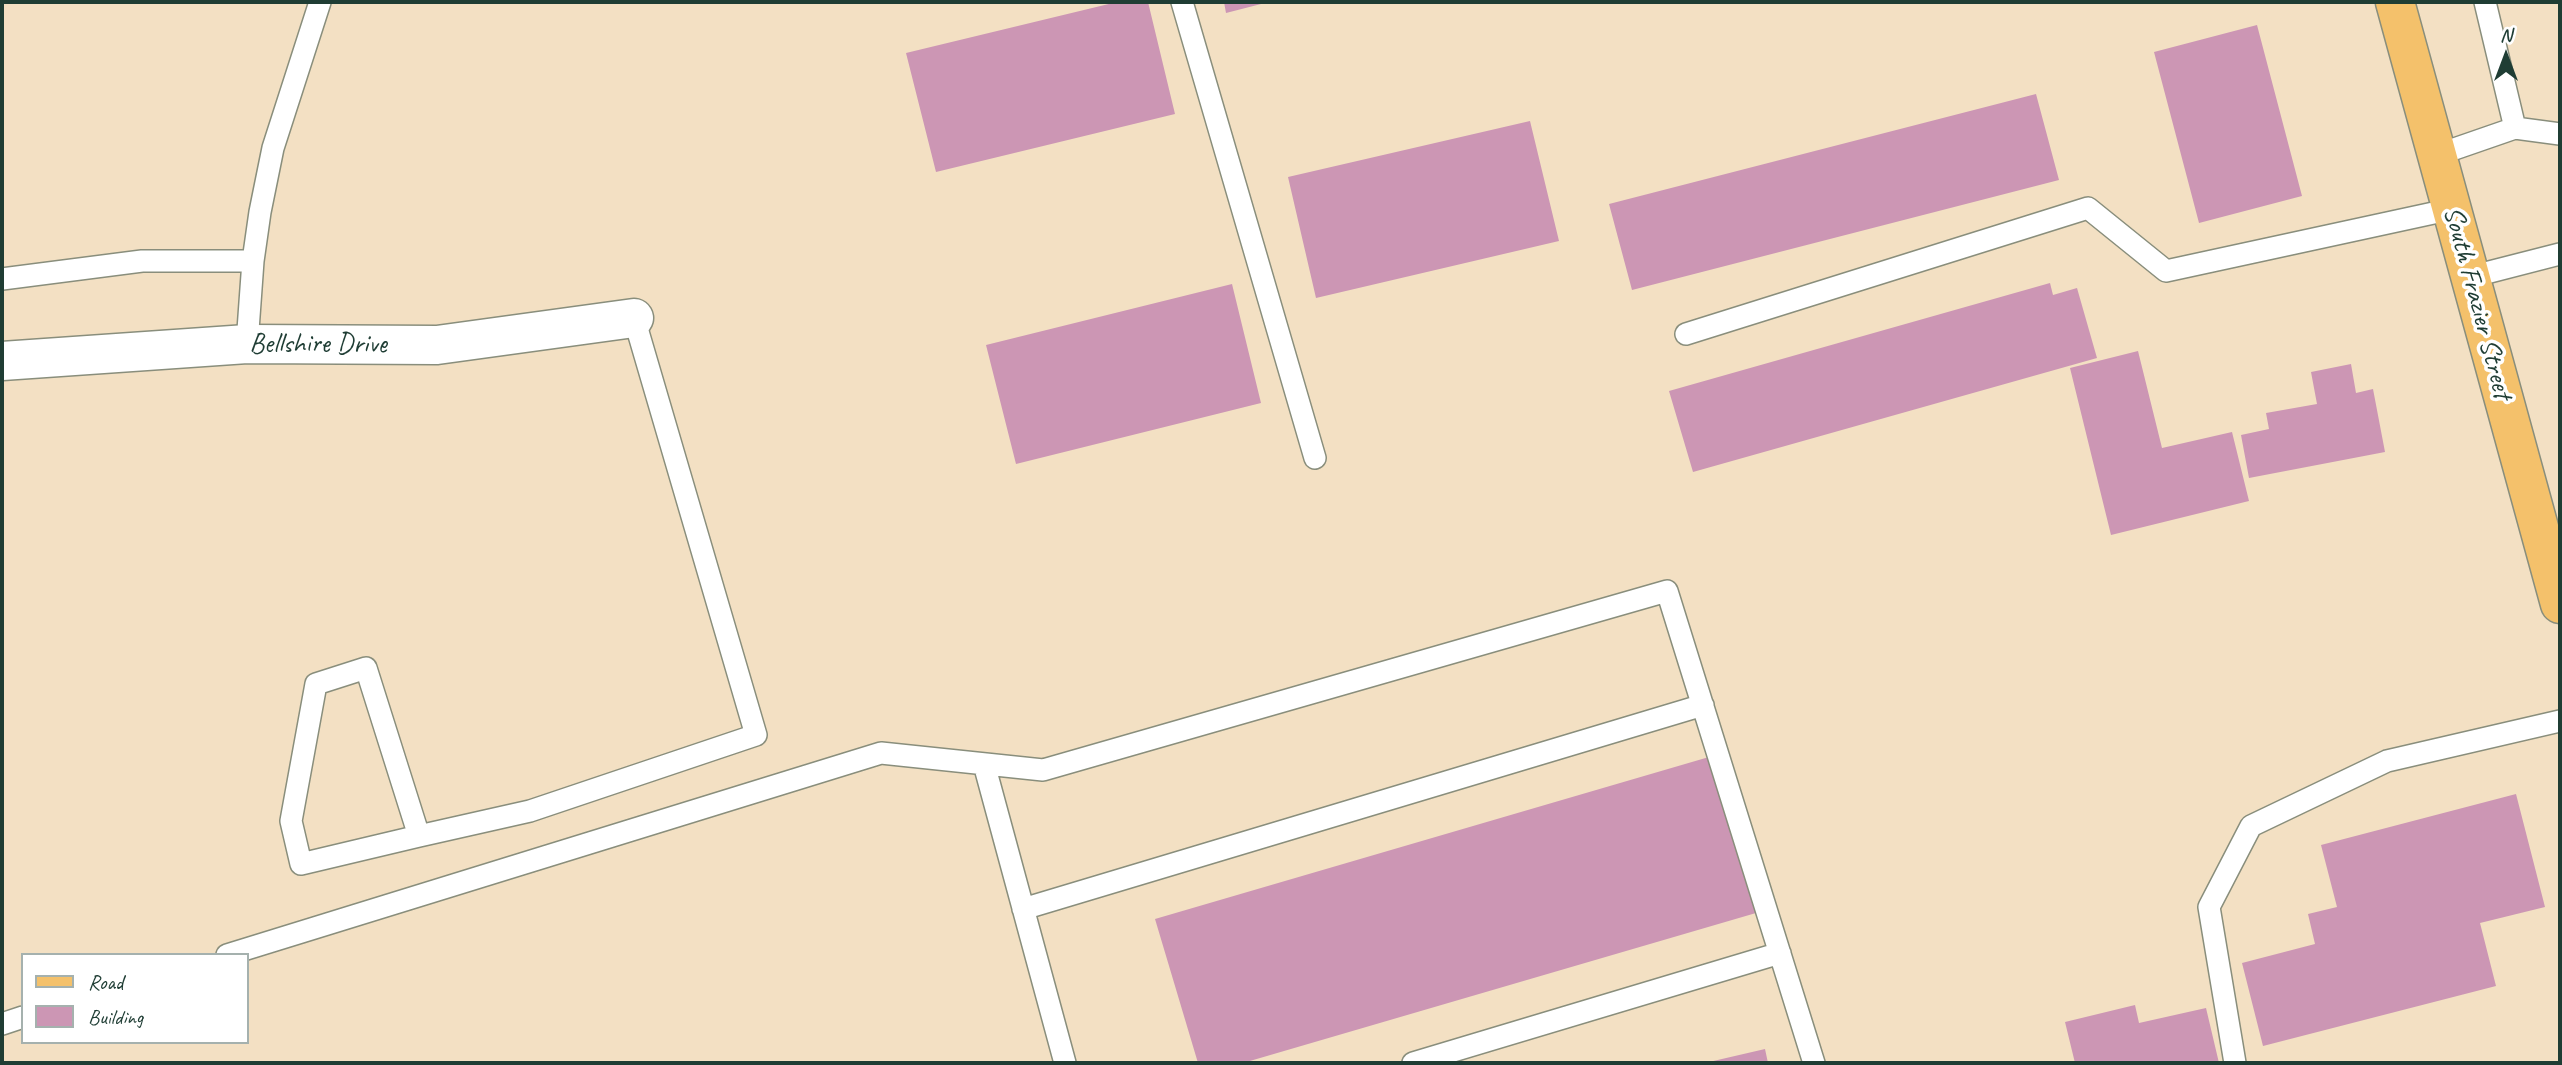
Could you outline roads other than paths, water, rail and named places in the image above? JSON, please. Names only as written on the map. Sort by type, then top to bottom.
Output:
[{"type":"main road","name":"South Frazier Street","points":[[2395,2],[2560,604]]},
{"type":"street","name":"Bellshire Drive","points":[[2,361],[247,344],[437,345],[634,318]]},
{"type":"lane","points":[[247,344],[253,261],[273,148],[320,2]]},
{"type":"lane","points":[[1182,2],[1315,458]]},
{"type":"lane","points":[[2485,2],[2515,128]]},
{"type":"lane","points":[[2437,155],[2515,128],[2560,134]]},
{"type":"lane","points":[[1686,334],[2088,208],[2166,271],[2452,209]]},
{"type":"lane","points":[[2470,277],[2560,254]]},
{"type":"lane","points":[[2,279],[142,261],[253,261]]},
{"type":"lane","points":[[419,836],[366,668],[316,684],[291,821],[300,864],[530,811],[756,735],[634,318]]},
{"type":"lane","points":[[234,953],[881,753],[1043,770],[1667,591],[1814,1063]]},
{"type":"lane","points":[[1023,909],[1703,705]]},
{"type":"lane","points":[[2235,1063],[2208,907],[2250,826],[2387,761],[2560,721]]},
{"type":"lane","points":[[984,764],[1065,1063]]},
{"type":"lane","points":[[1413,1063],[1780,953]]},
{"type":"lane","points":[[2,1024],[21,1018]]}]
